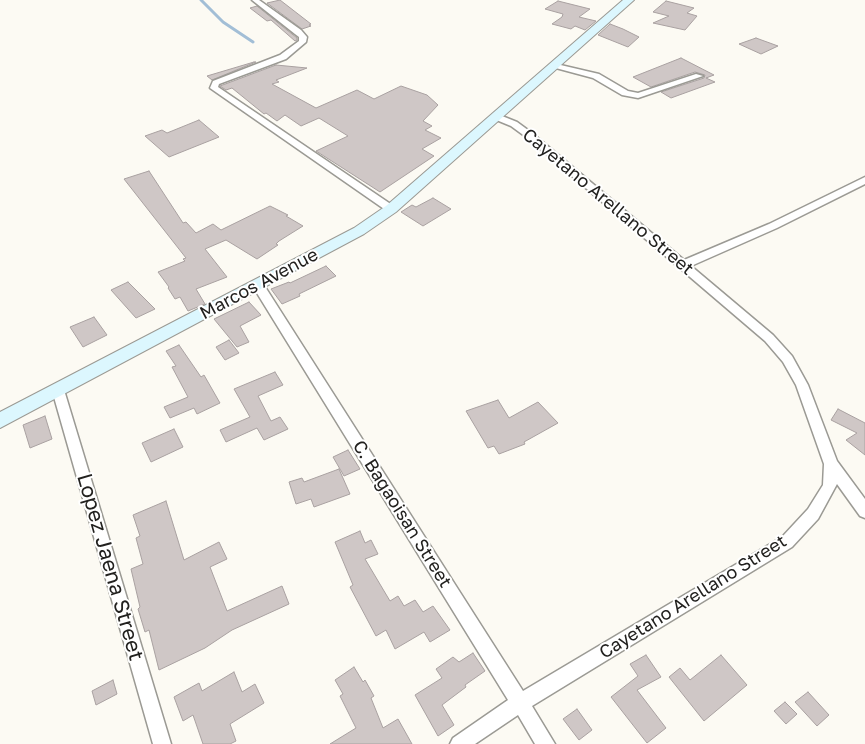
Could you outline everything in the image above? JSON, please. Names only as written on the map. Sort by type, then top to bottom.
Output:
[{"type":"main road","name":"Marcos Avenue","points":[[0,420],[359,231],[392,209],[629,0]]},
{"type":"street","points":[[255,0],[298,32],[303,37],[302,42],[283,57],[216,83],[214,88],[392,209]]},
{"type":"street","points":[[555,65],[596,76],[625,92],[638,96],[699,76]]},
{"type":"street","name":"Cayetano Arellano Street","points":[[459,744],[520,703],[787,542],[813,514],[830,486],[831,464],[802,385],[788,359],[769,338],[529,135],[514,124],[497,117]]},
{"type":"street","points":[[683,265],[773,226],[865,180]]},
{"type":"street","name":"C. Bagaoisan Street","points":[[258,285],[546,744]]},
{"type":"street","name":"Lopez Jaena Street","points":[[58,390],[162,744]]},
{"type":"street","points":[[831,464],[865,511]]},
{"type":"building","points":[[280,0],[311,24],[309,25],[311,26],[302,29],[267,3]]},
{"type":"building","points":[[558,1],[590,9],[579,17],[596,21],[585,30],[575,26],[571,29],[552,24],[562,17],[563,14],[545,9]]},
{"type":"building","points":[[666,1],[694,8],[687,13],[697,16],[685,30],[653,23],[669,16],[653,12]]},
{"type":"building","points":[[257,6],[297,38],[297,40],[295,41],[271,20],[267,21],[250,8]]},
{"type":"building","points":[[610,24],[639,37],[628,47],[598,35]]},
{"type":"building","points":[[756,38],[778,46],[761,54],[739,44]]},
{"type":"building","points":[[681,58],[714,75],[706,78],[715,82],[671,98],[661,92],[704,78],[705,75],[695,72],[651,87],[633,77]]},
{"type":"building","points":[[256,62],[212,80],[207,76]]},
{"type":"building","points":[[276,65],[307,68],[276,80],[279,82],[272,84],[316,108],[357,90],[374,99],[401,86],[427,95],[438,105],[423,121],[432,126],[425,130],[441,138],[422,149],[434,156],[380,192],[316,151],[348,136],[319,118],[301,126],[285,115],[277,121],[266,113],[264,114],[232,88],[226,90],[220,86]]},
{"type":"building","points":[[199,120],[219,137],[169,157],[145,136],[162,130],[167,133]]},
{"type":"building","points":[[149,171],[183,223],[186,222],[196,233],[213,224],[221,230],[270,206],[288,215],[286,216],[303,226],[279,241],[276,244],[278,245],[257,259],[226,240],[205,249],[227,277],[196,289],[205,304],[188,311],[180,297],[175,299],[158,272],[185,261],[183,259],[186,258],[124,179]]},
{"type":"building","points":[[433,198],[451,209],[423,226],[401,212],[412,205],[416,207]]},
{"type":"building","points":[[326,266],[336,276],[282,304],[271,289],[290,283]]},
{"type":"building","points":[[128,282],[155,309],[136,318],[111,290]]},
{"type":"building","points":[[249,302],[261,315],[240,326],[249,342],[237,347],[214,319]]},
{"type":"building","points":[[94,317],[107,335],[83,347],[70,327]]},
{"type":"building","points":[[229,340],[239,353],[225,360],[216,347]]},
{"type":"building","points":[[179,345],[201,377],[204,375],[220,403],[197,414],[194,408],[170,418],[164,407],[188,397],[172,367],[176,366],[166,351]]},
{"type":"building","points":[[275,372],[283,385],[258,396],[271,421],[280,417],[288,429],[264,440],[257,428],[226,442],[220,430],[250,417],[234,389]]},
{"type":"building","points":[[498,400],[509,418],[538,402],[558,423],[524,442],[525,444],[499,454],[494,446],[488,448],[466,411]]},
{"type":"building","points":[[838,409],[865,423],[865,455],[846,440],[857,433],[831,420]]},
{"type":"building","points":[[45,416],[52,439],[30,448],[23,425]]},
{"type":"building","points":[[174,429],[183,447],[151,462],[142,443]]},
{"type":"building","points":[[348,450],[360,469],[344,476],[333,457]]},
{"type":"building","points":[[339,469],[350,494],[314,507],[311,499],[296,504],[289,482],[302,478],[304,482]]},
{"type":"building","points":[[166,501],[184,560],[219,542],[227,559],[210,567],[227,611],[282,586],[289,604],[232,630],[205,648],[159,670],[149,630],[145,632],[138,609],[140,607],[131,569],[143,564],[136,538],[140,536],[133,515]]},
{"type":"building","points":[[360,531],[365,543],[371,540],[378,554],[365,559],[390,601],[398,596],[404,606],[415,600],[423,612],[433,606],[450,630],[430,642],[424,632],[395,649],[386,630],[376,636],[350,587],[353,585],[335,542]]},
{"type":"building","points":[[473,653],[485,671],[442,705],[454,725],[438,736],[415,695],[442,678],[436,669],[453,657],[459,662]]},
{"type":"building","points":[[646,655],[661,677],[637,690],[666,728],[647,743],[611,697],[638,676],[630,664]]},
{"type":"building","points":[[721,655],[747,685],[704,721],[669,677],[680,668],[690,680]]},
{"type":"building","points":[[354,667],[363,682],[365,680],[374,696],[371,698],[383,728],[398,719],[412,744],[330,744],[356,728],[340,696],[343,694],[335,680]]},
{"type":"building","points":[[234,672],[242,692],[255,684],[264,703],[230,724],[236,741],[230,744],[203,744],[193,715],[183,721],[174,697],[199,683],[202,691]]},
{"type":"building","points":[[113,680],[117,694],[96,705],[92,691]]},
{"type":"building","points":[[808,692],[829,715],[817,726],[795,702]]},
{"type":"building","points":[[785,702],[797,714],[786,724],[774,711]]},
{"type":"building","points":[[577,709],[592,730],[579,740],[563,719]]},
{"type":"waterway","points":[[201,0],[223,22],[253,42]]}]
